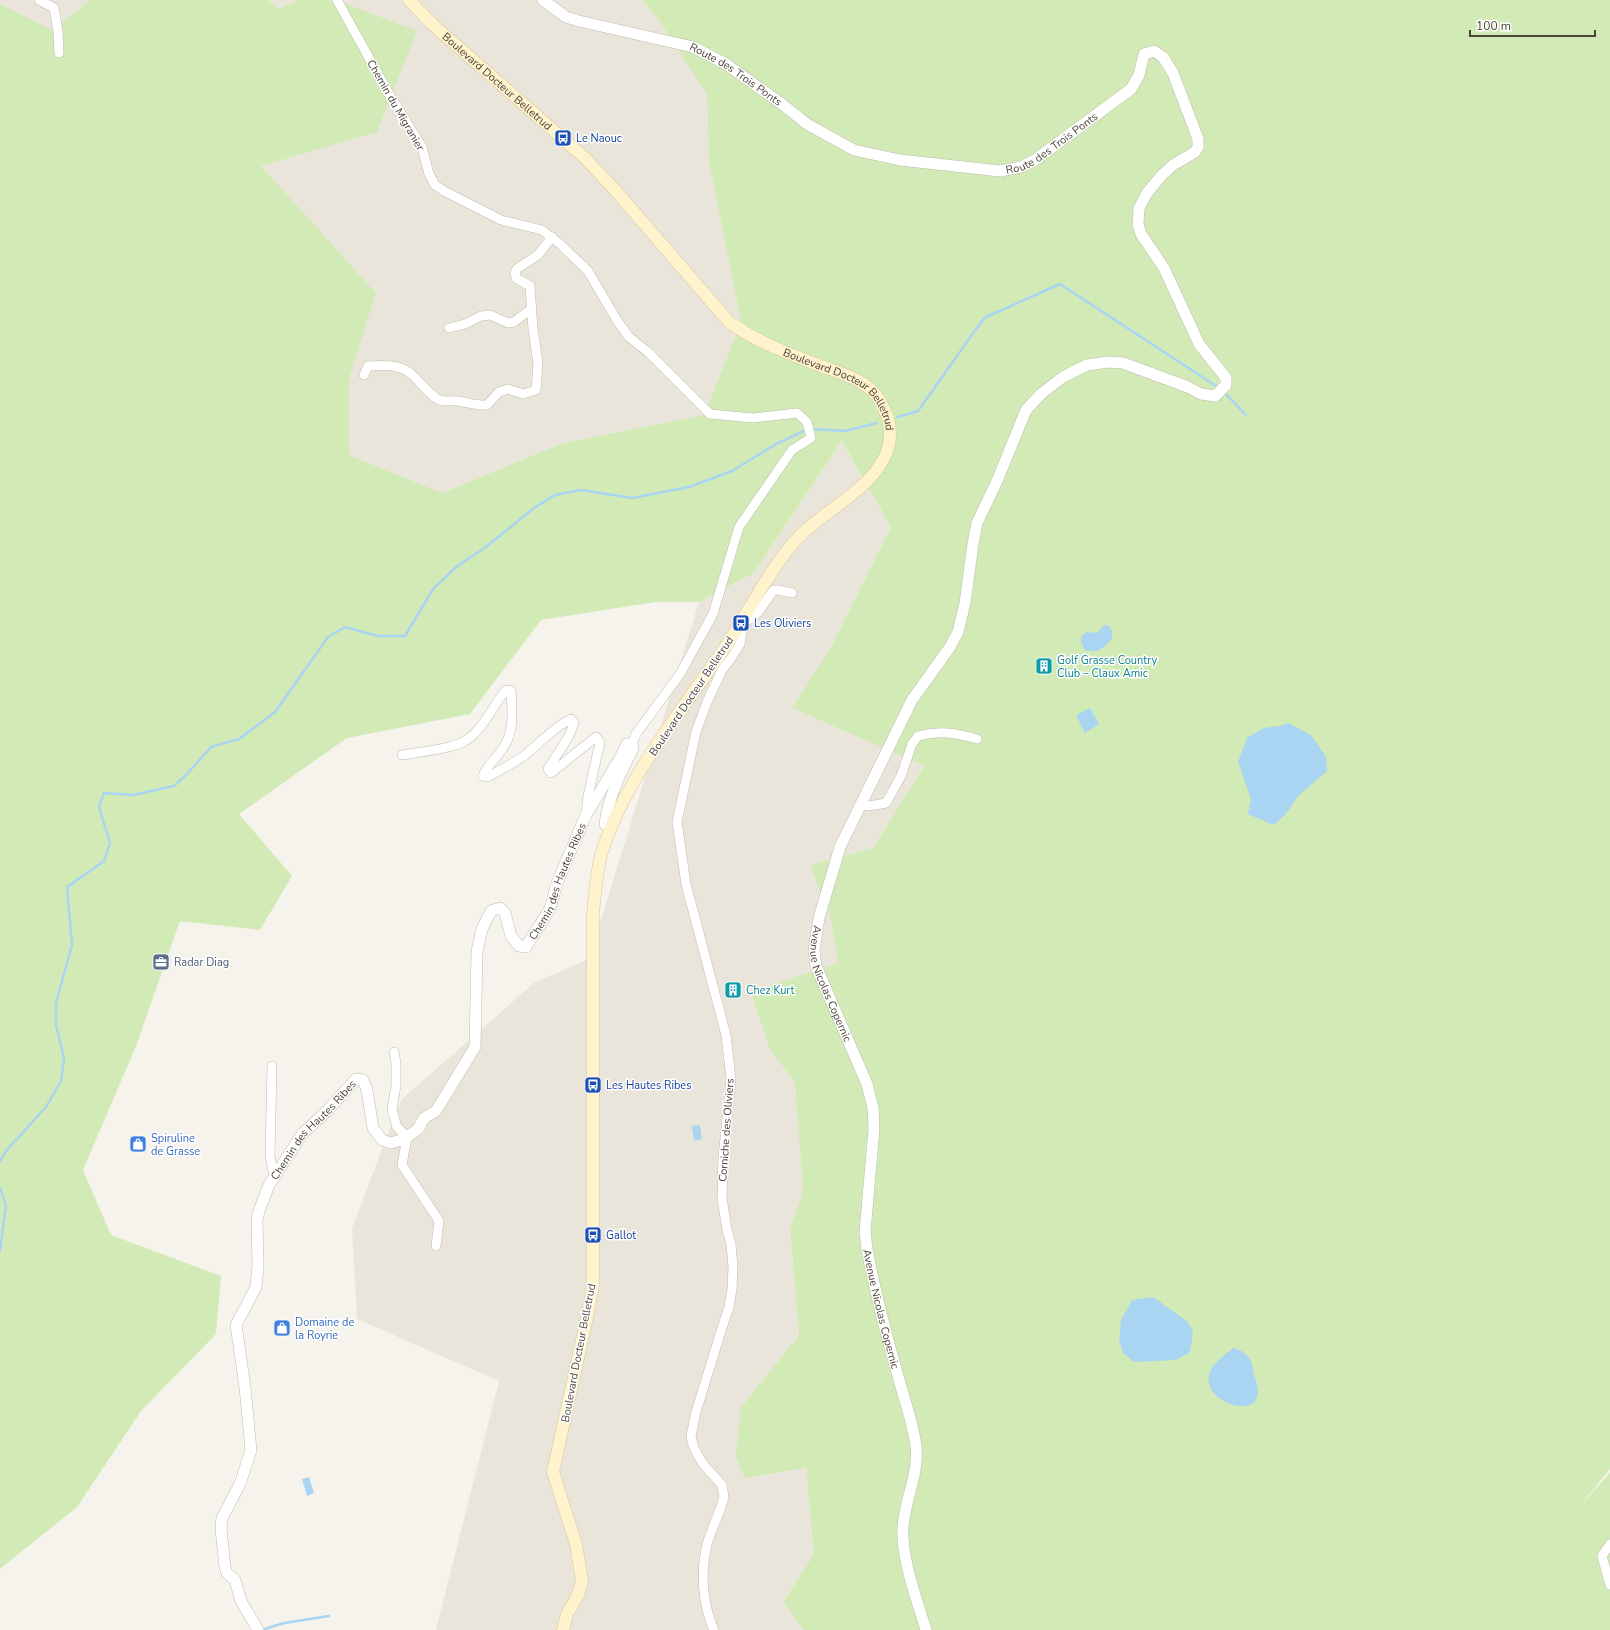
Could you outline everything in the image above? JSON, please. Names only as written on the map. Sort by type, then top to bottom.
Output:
[{"type":"main road","name":"Boulevard Docteur Belletrud","points":[[409,0],[432,24],[586,159],[615,190],[729,322],[748,335],[769,346],[866,385],[877,397],[889,424],[889,444],[884,458],[875,472],[861,486],[796,539],[766,579],[740,622],[632,784],[611,828],[602,854],[598,872],[593,914],[593,1284],[553,1472],[576,1544],[582,1576],[578,1595],[567,1614],[563,1630]]},
{"type":"street","points":[[39,0],[54,8],[58,31],[59,53]]},
{"type":"street","name":"Chemin du Migranier","points":[[337,0],[389,94],[422,146],[429,174],[435,185],[501,220],[542,230],[552,237],[588,271],[618,322],[629,337],[648,352],[710,414],[753,418],[797,412],[807,422],[811,438],[792,450],[739,527],[713,614],[680,674],[636,734],[632,744]]},
{"type":"street","name":"Route des Trois Ponts","points":[[543,0],[566,17],[579,22],[694,47],[726,64],[807,124],[835,141],[854,150],[900,160],[1000,171],[1022,167],[1035,160],[1131,90],[1139,74],[1144,54],[1154,51],[1163,58],[1172,73],[1197,135],[1198,147],[1195,152],[1173,165],[1162,175],[1147,193],[1138,208],[1138,224],[1145,240],[1164,268],[1199,344],[1226,378],[1226,385],[1216,395]]},
{"type":"street","points":[[364,375],[368,366],[382,365],[395,367],[408,371],[437,400],[447,402],[456,400],[477,406],[487,405],[499,392],[508,389],[523,394],[536,390],[538,364],[531,309],[530,286],[516,278],[515,272],[518,268],[538,255],[552,237]]},
{"type":"street","points":[[449,328],[465,324],[481,316],[490,315],[508,323],[514,322],[531,309]]},
{"type":"street","name":"Avenue Nicolas Copernic","points":[[926,1630],[907,1564],[903,1538],[903,1526],[908,1497],[916,1470],[917,1459],[913,1427],[891,1349],[867,1249],[865,1232],[874,1129],[874,1108],[867,1084],[816,966],[814,955],[815,936],[829,881],[840,847],[860,804],[912,700],[950,647],[958,632],[965,603],[977,523],[997,481],[1019,423],[1026,410],[1041,394],[1063,377],[1087,365],[1108,362],[1123,363],[1188,387],[1201,394],[1216,395]]},
{"type":"street","points":[[740,622],[751,620],[774,590],[792,593]]},
{"type":"street","name":"Corniche des Oliviers","points":[[714,1630],[704,1590],[703,1568],[708,1541],[724,1497],[724,1491],[722,1485],[704,1465],[697,1454],[691,1436],[696,1412],[729,1307],[732,1289],[734,1267],[722,1198],[723,1158],[731,1095],[731,1078],[726,1035],[686,884],[677,822],[696,732],[707,702],[722,670],[740,644],[742,633],[740,622]]},
{"type":"street","points":[[402,754],[463,743],[473,735],[483,723],[506,690],[511,691],[512,725],[510,737],[503,749],[485,770],[483,776],[488,777],[524,756],[546,736],[571,719],[574,723],[569,736],[548,769],[551,773],[596,737],[600,742],[588,796],[586,816]]},
{"type":"street","points":[[860,804],[869,806],[886,803],[901,776],[912,744],[918,736],[930,733],[954,732],[977,739]]},
{"type":"street","name":"Chemin des Hautes Ribes","points":[[258,1630],[241,1601],[235,1580],[227,1573],[221,1529],[222,1518],[240,1484],[251,1450],[245,1387],[236,1325],[256,1287],[258,1266],[256,1220],[259,1211],[274,1176],[303,1133],[327,1111],[356,1079],[363,1080],[367,1090],[373,1128],[382,1140],[392,1143],[407,1137],[418,1129],[424,1118],[436,1111],[475,1047],[477,951],[482,929],[491,911],[500,908],[505,913],[511,936],[519,946],[526,946],[550,909],[557,883],[586,816],[620,758],[623,750],[627,744],[632,744]]},
{"type":"street","points":[[611,828],[605,824],[606,812],[621,773],[633,748],[632,744]]},
{"type":"street","points":[[394,1052],[396,1063],[396,1086],[392,1110],[397,1127],[407,1137],[402,1165],[439,1221],[436,1246]]},
{"type":"street","points":[[272,1066],[270,1156],[274,1176]]},
{"type":"street","points":[[1610,1544],[1602,1556],[1610,1585]]},
{"type":"shaded area","points":[[0,0],[90,0],[52,30],[0,4]]},
{"type":"shaded area","points":[[269,0],[298,0],[278,9]]},
{"type":"shaded area","points":[[336,0],[642,0],[656,16],[707,94],[709,162],[741,322],[704,415],[563,443],[442,493],[349,455],[349,379],[376,293],[260,166],[377,132]]},
{"type":"shaded area","points":[[842,441],[891,527],[830,649],[792,708],[924,766],[873,848],[810,865],[831,920],[838,963],[770,1049],[795,1083],[803,1192],[790,1228],[799,1335],[741,1407],[746,1478],[806,1468],[814,1554],[783,1602],[804,1630],[436,1630],[499,1381],[357,1319],[352,1228],[401,1100],[534,983],[589,959],[699,602],[754,573]]},
{"type":"green space","points":[[90,0],[269,0],[278,9],[298,0],[336,0],[417,31],[377,132],[261,166],[376,293],[349,379],[349,455],[442,493],[563,443],[704,415],[741,322],[709,162],[707,94],[656,16],[642,0],[1610,0],[1610,1469],[1580,1506],[1610,1473],[1610,1630],[804,1630],[783,1602],[814,1554],[806,1468],[745,1478],[736,1457],[741,1407],[799,1335],[790,1228],[803,1192],[795,1083],[770,1049],[751,992],[838,963],[831,920],[810,865],[873,848],[924,766],[792,708],[830,649],[891,527],[842,441],[754,573],[699,602],[655,602],[541,620],[470,714],[347,738],[239,814],[292,876],[260,930],[180,921],[136,1046],[83,1170],[111,1235],[221,1276],[216,1334],[141,1411],[77,1507],[0,1569],[0,4],[52,30]]},
{"type":"water","points":[[1104,625],[1108,625],[1112,631],[1112,638],[1103,648],[1099,650],[1086,651],[1081,643],[1081,637],[1087,632],[1097,633]]},
{"type":"water","points":[[1090,708],[1099,724],[1085,733],[1076,715]]},
{"type":"water","points":[[1288,723],[1311,735],[1326,757],[1327,771],[1298,796],[1286,814],[1274,825],[1248,814],[1251,799],[1238,762],[1247,738],[1264,728],[1280,726]]},
{"type":"water","points":[[700,1125],[702,1139],[694,1141],[692,1126]]},
{"type":"water","points":[[1153,1297],[1188,1322],[1193,1332],[1190,1352],[1176,1360],[1134,1362],[1123,1353],[1119,1340],[1121,1320],[1132,1300]]},
{"type":"water","points":[[1233,1348],[1246,1354],[1252,1364],[1258,1392],[1255,1401],[1249,1405],[1240,1406],[1230,1404],[1214,1393],[1209,1384],[1209,1375],[1213,1367]]},
{"type":"water","points":[[309,1477],[314,1493],[307,1496],[302,1479]]},
{"type":"waterway","points":[[897,417],[918,411],[984,318],[1060,284],[1219,388]]},
{"type":"waterway","points":[[1224,392],[1246,415]]},
{"type":"waterway","points":[[811,429],[845,431],[877,423]]},
{"type":"waterway","points":[[0,1161],[6,1151],[46,1107],[61,1081],[64,1058],[56,1025],[56,1003],[72,945],[67,887],[104,861],[110,843],[99,807],[104,793],[133,795],[174,786],[211,747],[239,739],[275,712],[328,637],[345,627],[378,636],[405,636],[433,589],[456,567],[486,547],[534,508],[555,495],[581,490],[632,498],[689,487],[732,471],[776,444],[806,430]]},
{"type":"waterway","points":[[0,1188],[6,1205],[0,1251]]},
{"type":"waterway","points":[[265,1629],[284,1623],[329,1616]]},
{"type":"place","name":"Le Naouc","points":[[563,138]]},
{"type":"place","name":"Les Oliviers","points":[[741,623]]},
{"type":"place","name":"Golf Grasse Country Club – Claux Amic","points":[[1044,666]]},
{"type":"place","name":"Radar Diag","points":[[161,962]]},
{"type":"place","name":"Chez Kurt","points":[[733,990]]},
{"type":"place","name":"Les Hautes Ribes","points":[[593,1085]]},
{"type":"place","name":"Spiruline de Grasse","points":[[138,1144]]},
{"type":"place","name":"Gallot","points":[[593,1235]]},
{"type":"place","name":"Domaine de la Royrie","points":[[282,1328]]}]
